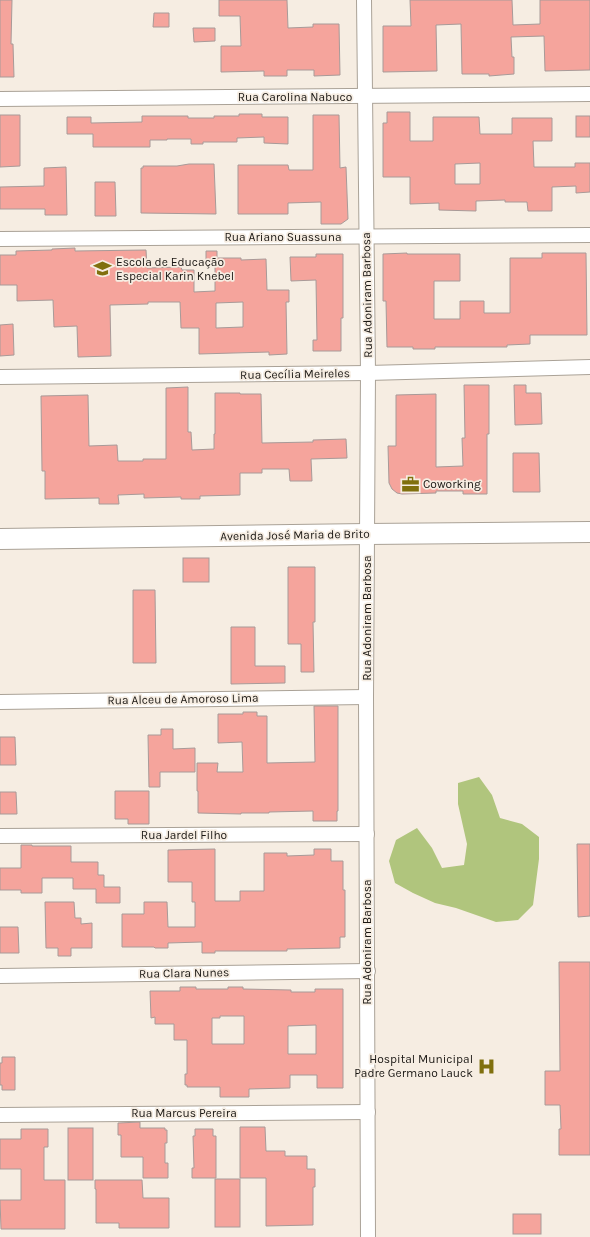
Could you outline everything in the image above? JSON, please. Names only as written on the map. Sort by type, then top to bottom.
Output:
[{"type":"main road","name":"Avenida José Maria de Brito","points":[[0,539],[590,532]]},
{"type":"street","name":"Rua Adoniram Barbosa","points":[[364,0],[368,373],[366,697],[368,1237]]},
{"type":"street","name":"Rua Carolina Nabuco","points":[[0,99],[590,94]]},
{"type":"street","name":"Rua Ariano Suassuna","points":[[0,239],[590,235]]},
{"type":"street","name":"Rua Cecília Meireles","points":[[0,377],[368,373],[590,367]]},
{"type":"street","name":"Rua Alceu de Amoroso Lima","points":[[0,702],[366,697]]},
{"type":"street","name":"Rua Jardel Filho","points":[[0,836],[367,834]]},
{"type":"street","name":"Rua Clara Nunes","points":[[0,976],[368,971]]},
{"type":"street","name":"Rua Marcus Pereira","points":[[0,1115],[368,1112]]},
{"type":"green space","points":[[479,777],[492,795],[500,818],[522,824],[539,837],[539,859],[533,905],[518,920],[496,922],[456,908],[435,903],[413,893],[395,883],[389,861],[396,840],[417,828],[432,848],[442,868],[464,865],[467,844],[458,804],[458,783]]},
{"type":"building","points":[[0,0],[12,0],[11,44],[13,44],[14,77],[0,77]]},
{"type":"building","points":[[219,0],[287,0],[288,28],[313,27],[313,24],[339,24],[340,75],[314,76],[314,70],[287,70],[287,76],[264,76],[264,71],[221,72],[221,46],[241,46],[240,16],[219,16]]},
{"type":"building","points":[[410,0],[512,0],[513,25],[540,24],[540,0],[590,0],[590,70],[545,71],[544,36],[511,37],[512,57],[514,57],[514,74],[489,76],[489,74],[462,74],[461,24],[436,25],[437,71],[383,72],[383,26],[411,26]]},
{"type":"building","points":[[154,13],[169,13],[169,27],[153,27]]},
{"type":"building","points":[[193,28],[215,28],[215,41],[194,42]]},
{"type":"building","points":[[387,112],[410,112],[410,141],[433,141],[433,117],[479,117],[480,134],[512,134],[512,118],[552,118],[552,141],[533,141],[534,167],[575,167],[575,163],[590,163],[590,192],[576,193],[576,186],[552,187],[552,211],[528,211],[527,202],[505,202],[505,200],[476,201],[476,211],[439,210],[439,203],[410,204],[410,177],[383,177],[383,123],[387,123]],"holes":[[[480,163],[480,184],[455,184],[455,164]]]},
{"type":"building","points":[[239,114],[262,114],[262,117],[288,117],[288,144],[264,143],[264,137],[237,138],[237,142],[203,142],[203,144],[191,144],[191,139],[167,139],[150,140],[150,147],[93,147],[93,134],[67,134],[67,117],[91,117],[91,123],[142,122],[142,116],[188,116],[188,118],[214,118],[214,116],[239,116]]},
{"type":"building","points":[[0,115],[20,115],[20,166],[0,167]]},
{"type":"building","points":[[313,115],[339,115],[340,168],[346,167],[348,219],[341,224],[321,224],[321,202],[288,203],[288,214],[238,214],[238,165],[288,165],[289,170],[313,170]]},
{"type":"building","points":[[576,116],[590,116],[590,137],[576,137]]},
{"type":"building","points":[[189,164],[214,164],[216,214],[141,213],[141,168],[143,168],[143,166],[177,166]]},
{"type":"building","points":[[66,167],[67,215],[45,215],[45,209],[0,209],[0,187],[44,186],[44,168]]},
{"type":"building","points":[[95,182],[115,182],[116,216],[95,216]]},
{"type":"building","points":[[75,248],[75,251],[146,250],[147,268],[181,267],[182,270],[194,270],[194,292],[215,291],[215,266],[206,266],[206,251],[217,251],[217,258],[241,258],[241,260],[266,259],[267,290],[289,290],[289,302],[286,302],[287,354],[269,355],[269,352],[199,354],[199,328],[181,328],[180,302],[148,302],[148,304],[110,305],[111,356],[78,357],[77,326],[54,327],[53,300],[17,301],[17,285],[0,285],[0,255],[16,255],[16,251]],"holes":[[[243,302],[243,327],[216,328],[216,303]]]},
{"type":"building","points":[[542,253],[586,253],[587,335],[530,335],[530,344],[507,345],[507,347],[435,347],[435,349],[413,349],[413,347],[387,347],[386,301],[383,301],[383,254],[460,254],[460,281],[434,281],[434,319],[460,319],[460,301],[484,301],[484,313],[510,313],[510,258],[542,258]]},
{"type":"building","points":[[316,254],[343,254],[343,318],[341,318],[341,351],[313,351],[313,340],[317,340],[316,280],[291,281],[290,257],[316,257]]},
{"type":"building","points":[[13,324],[14,355],[0,356],[0,325]]},
{"type":"building","points":[[464,385],[489,385],[487,494],[463,494],[463,491],[397,493],[392,489],[389,483],[388,446],[396,446],[396,395],[436,394],[436,467],[463,466],[462,438],[465,438]]},
{"type":"building","points":[[514,385],[526,385],[526,393],[541,393],[542,424],[515,425]]},
{"type":"building","points":[[188,387],[188,432],[191,432],[192,450],[214,449],[215,393],[261,394],[262,443],[313,442],[313,440],[346,439],[347,458],[311,459],[312,481],[290,481],[289,469],[262,469],[262,473],[240,473],[240,495],[200,496],[200,499],[181,499],[181,497],[144,498],[144,494],[118,495],[119,504],[99,504],[99,498],[45,499],[45,471],[42,471],[41,396],[88,395],[89,446],[117,445],[118,461],[143,461],[143,459],[166,459],[166,388]]},
{"type":"building","points":[[513,453],[539,453],[540,492],[513,492]]},
{"type":"building","points":[[183,558],[209,558],[209,582],[183,582]]},
{"type":"building","points":[[288,567],[315,567],[315,622],[313,622],[314,672],[301,672],[301,644],[288,644]]},
{"type":"building","points":[[133,590],[155,590],[156,663],[133,663]]},
{"type":"building","points":[[231,627],[255,627],[255,666],[285,666],[285,683],[231,684]]},
{"type":"building","points":[[314,706],[338,706],[337,821],[313,821],[313,811],[241,814],[198,813],[197,763],[218,763],[217,772],[243,772],[242,742],[218,743],[218,714],[243,714],[243,712],[257,712],[257,716],[267,716],[267,763],[315,762]]},
{"type":"building","points":[[161,729],[173,729],[173,749],[195,748],[195,772],[160,772],[160,787],[149,787],[148,735],[161,735]]},
{"type":"building","points":[[0,737],[15,737],[16,765],[0,765]]},
{"type":"building","points":[[115,791],[149,791],[149,824],[128,824],[128,819],[115,819]]},
{"type":"building","points":[[0,792],[16,792],[17,814],[0,814]]},
{"type":"building","points":[[577,844],[590,844],[590,916],[578,917]]},
{"type":"building","points":[[21,845],[71,846],[71,862],[98,862],[98,875],[104,875],[104,887],[120,887],[120,903],[96,903],[96,889],[73,889],[73,878],[42,878],[42,893],[21,893],[21,890],[0,890],[0,868],[21,868]]},
{"type":"building","points":[[215,849],[215,901],[240,901],[240,891],[264,891],[264,853],[287,853],[287,856],[314,855],[314,849],[331,849],[331,861],[343,861],[343,890],[345,890],[345,937],[340,937],[340,948],[287,949],[287,951],[215,951],[215,953],[202,953],[202,942],[168,943],[168,948],[122,947],[122,914],[144,914],[144,902],[167,902],[168,927],[195,927],[195,902],[192,902],[192,882],[168,882],[168,850]]},
{"type":"building","points":[[45,902],[74,902],[75,918],[81,918],[81,924],[92,923],[92,948],[71,948],[71,956],[58,956],[58,948],[46,948]]},
{"type":"building","points":[[0,927],[18,927],[19,953],[0,953]]},
{"type":"building","points":[[559,962],[590,962],[590,1155],[559,1155],[559,1129],[561,1129],[560,1105],[545,1105],[545,1071],[560,1071]]},
{"type":"building","points":[[180,987],[196,987],[196,989],[228,989],[228,987],[243,987],[243,989],[291,990],[291,992],[315,992],[315,989],[343,989],[343,1088],[317,1088],[317,1075],[290,1075],[290,1088],[249,1089],[249,1097],[220,1097],[220,1087],[187,1087],[187,1085],[185,1085],[185,1074],[187,1074],[187,1040],[174,1040],[174,1024],[155,1024],[155,1017],[151,1018],[150,991],[180,991]],"holes":[[[220,1016],[244,1016],[244,1044],[212,1044],[212,1018],[220,1018]],[[316,1025],[316,1054],[288,1054],[288,1026]]]},
{"type":"building","points":[[2,1057],[15,1057],[15,1090],[2,1090],[2,1085],[0,1085],[0,1063],[2,1063]]},
{"type":"building","points":[[140,1122],[140,1128],[165,1128],[165,1130],[167,1130],[167,1143],[165,1143],[165,1163],[168,1163],[168,1178],[143,1178],[143,1157],[121,1157],[121,1135],[118,1135],[118,1123]]},
{"type":"building","points":[[240,1127],[265,1127],[266,1151],[285,1151],[285,1156],[307,1156],[307,1169],[315,1169],[315,1187],[313,1187],[313,1225],[266,1226],[266,1178],[240,1178]]},
{"type":"building","points":[[68,1128],[93,1128],[93,1180],[68,1180]]},
{"type":"building","points":[[21,1129],[48,1129],[48,1147],[44,1147],[44,1180],[65,1180],[65,1229],[1,1229],[0,1200],[21,1200],[21,1169],[0,1169],[0,1139],[21,1139]]},
{"type":"building","points":[[195,1129],[213,1129],[213,1136],[216,1136],[216,1178],[192,1178],[192,1168],[194,1168],[193,1136],[195,1136]]},
{"type":"building","points":[[215,1179],[240,1179],[240,1227],[215,1227]]},
{"type":"building","points":[[95,1180],[142,1180],[143,1198],[169,1198],[169,1228],[119,1228],[119,1223],[96,1223]]},
{"type":"building","points":[[513,1214],[541,1214],[541,1234],[513,1234]]},
{"type":"place","name":"Escola de Educação Especial Karin Knebel","points":[[103,269]]},
{"type":"place","name":"Coworking","points":[[410,484]]},
{"type":"place","name":"Hospital Municipal Padre Germano Lauck","points":[[486,1066]]}]
